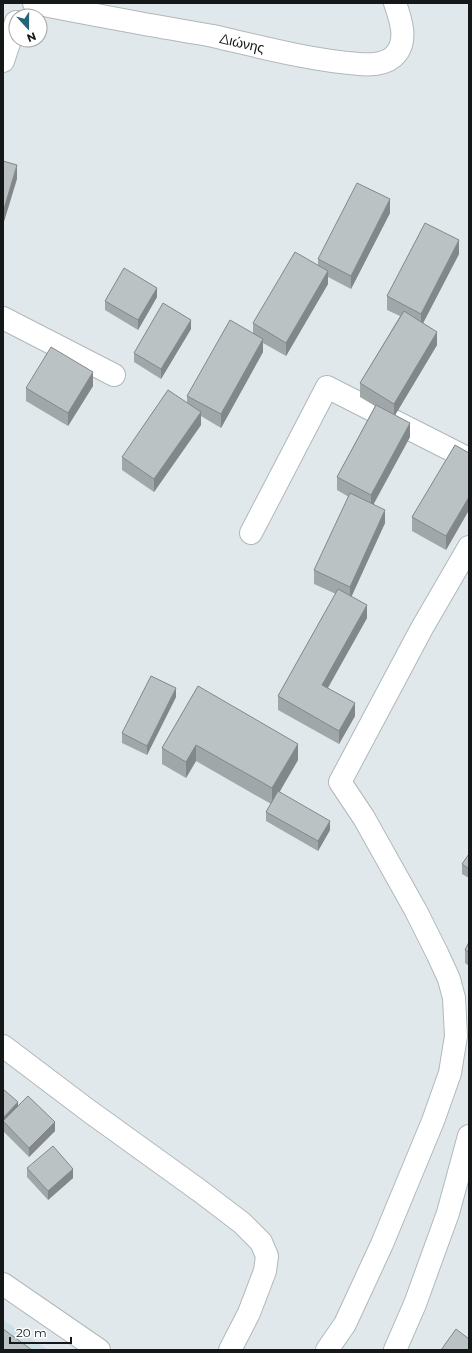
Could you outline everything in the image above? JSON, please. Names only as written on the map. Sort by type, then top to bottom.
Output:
[{"type":"main road","name":"Διώνης","points":[[34,3],[212,36],[289,53],[344,62],[371,64],[390,59],[400,49],[402,43],[400,18],[395,3]]},
{"type":"main road","points":[[3,61],[8,46]]},
{"type":"main road","points":[[3,318],[114,375]]},
{"type":"main road","points":[[252,533],[327,387],[469,459]]},
{"type":"main road","points":[[328,1350],[345,1324],[382,1244],[433,1121],[450,1073],[456,1036],[454,998],[449,979],[416,911],[364,818],[340,782],[422,628],[469,547]]},
{"type":"main road","points":[[3,1046],[89,1111],[200,1191],[242,1223],[261,1242],[267,1256],[265,1271],[249,1313],[230,1350]]},
{"type":"main road","points":[[395,1350],[415,1304],[448,1213],[463,1179],[469,1136]]},
{"type":"main road","points":[[3,1284],[99,1350]]},
{"type":"shaded area","points":[[3,1320],[48,1350],[3,1350]]},
{"type":"building","points":[[3,161],[17,165],[3,212]]},
{"type":"building","points":[[357,183],[390,199],[351,276],[318,259]]},
{"type":"building","points":[[425,223],[459,240],[421,314],[387,296]]},
{"type":"building","points":[[295,252],[328,271],[286,343],[253,323]]},
{"type":"building","points":[[124,268],[157,288],[138,320],[105,301]]},
{"type":"building","points":[[163,303],[191,320],[161,369],[134,353]]},
{"type":"building","points":[[404,311],[437,332],[394,404],[360,383]]},
{"type":"building","points":[[230,320],[263,339],[221,414],[187,396]]},
{"type":"building","points":[[51,347],[93,372],[68,413],[26,388]]},
{"type":"building","points":[[168,390],[201,412],[154,479],[122,457]]},
{"type":"building","points":[[376,405],[410,423],[371,495],[337,477]]},
{"type":"building","points":[[455,445],[469,453],[469,497],[446,536],[412,517]]},
{"type":"building","points":[[350,493],[385,510],[350,587],[314,570]]},
{"type":"building","points":[[338,589],[367,605],[322,685],[355,703],[339,731],[278,696]]},
{"type":"building","points":[[151,676],[176,688],[147,746],[122,733]]},
{"type":"building","points":[[198,686],[298,744],[272,788],[196,745],[186,762],[162,748]]},
{"type":"building","points":[[278,791],[330,821],[318,841],[266,812]]},
{"type":"building","points":[[469,854],[469,869],[462,864]]},
{"type":"building","points":[[469,942],[469,952],[465,950]]},
{"type":"building","points":[[3,1089],[18,1102],[3,1118]]},
{"type":"building","points":[[28,1096],[55,1122],[29,1148],[3,1121]]},
{"type":"building","points":[[53,1146],[73,1169],[48,1191],[27,1168]]},
{"type":"building","points":[[3,1329],[32,1350],[3,1350]]},
{"type":"building","points":[[456,1329],[469,1339],[469,1350],[441,1350]]}]
